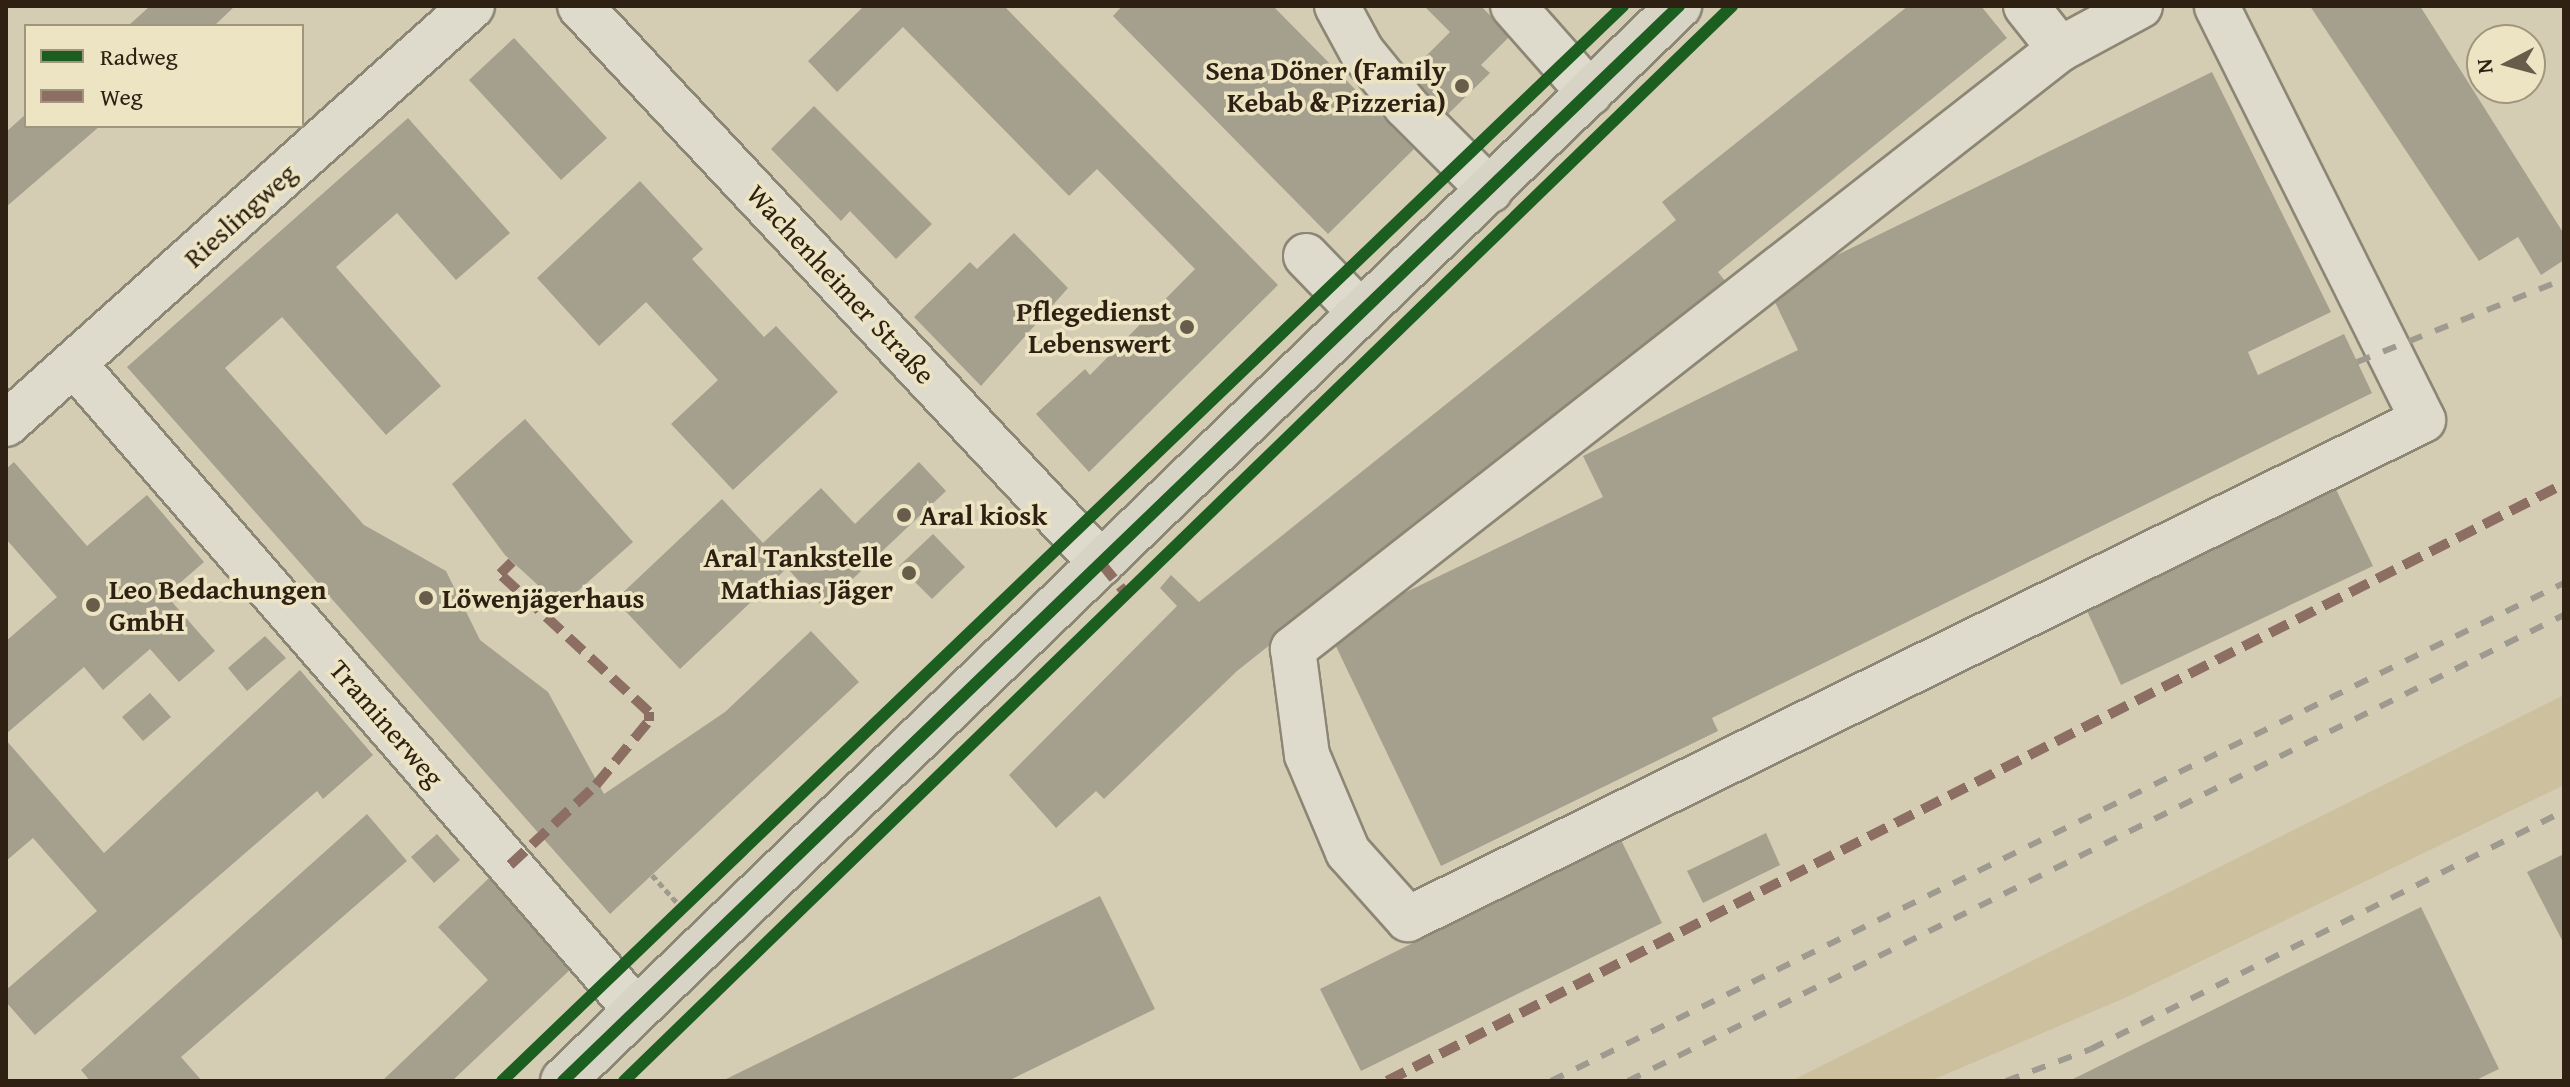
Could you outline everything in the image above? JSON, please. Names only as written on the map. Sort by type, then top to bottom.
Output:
[{"type":"main road","points":[[563,1081],[1679,6]]},
{"type":"street","name":"Rieslingweg","points":[[6,424],[472,6]]},
{"type":"street","name":"Wachenheimer Straße","points":[[580,6],[1101,563]]},
{"type":"street","points":[[1337,6],[1406,106],[1490,190]]},
{"type":"street","points":[[1513,6],[1590,93]]},
{"type":"street","points":[[2026,6],[2060,49]]},
{"type":"street","points":[[2140,6],[2060,49],[1293,649],[1307,755],[1348,852],[1408,919],[2423,420],[2217,6]]},
{"type":"street","points":[[1306,256],[1361,313]]},
{"type":"street","name":"Traminerweg","points":[[74,364],[636,1010]]},
{"type":"path","points":[[652,875],[675,900]]},
{"type":"shaded area","points":[[2564,695],[2564,785],[2127,997],[1930,1081],[1791,1081]]},
{"type":"building","points":[[150,6],[235,6],[216,24],[130,24]]},
{"type":"building","points":[[864,6],[1004,6],[1278,285],[1089,472],[1036,414],[1085,369],[1090,375],[1195,269],[1097,169],[1069,196],[903,27],[837,92],[808,61]]},
{"type":"building","points":[[1122,6],[1273,6],[1414,149],[1328,234],[1113,16]]},
{"type":"building","points":[[1424,6],[1481,6],[1510,36],[1481,65],[1490,73],[1445,117],[1406,76],[1450,32]]},
{"type":"building","points":[[1908,6],[1981,6],[2007,38],[1718,272],[1726,282],[1237,671],[1104,799],[1096,791],[1056,828],[1009,775],[1177,606],[1160,588],[1171,575],[1199,602],[1676,220],[1662,202]]},
{"type":"building","points":[[2310,6],[2420,6],[2466,79],[2466,104],[2482,104],[2564,234],[2564,260],[2541,275],[2518,237],[2479,261]]},
{"type":"building","points":[[514,38],[607,138],[561,180],[469,80]]},
{"type":"building","points":[[2212,72],[2331,312],[2248,352],[2258,375],[2344,334],[2372,393],[1712,718],[1718,731],[1441,866],[1332,638],[1375,607],[1603,497],[1583,456],[1798,350],[1773,298],[1833,257]]},
{"type":"building","points":[[814,106],[932,224],[896,259],[850,211],[841,221],[771,149]]},
{"type":"building","points":[[24,116],[24,128],[98,128],[6,207],[6,132]]},
{"type":"building","points":[[408,118],[510,233],[456,280],[397,213],[336,267],[441,386],[386,435],[282,317],[225,368],[364,525],[446,571],[480,640],[548,692],[604,794],[725,712],[811,631],[859,682],[610,914],[127,367]]},
{"type":"building","points":[[640,181],[703,249],[692,259],[764,337],[776,326],[838,392],[733,490],[671,424],[718,380],[646,302],[599,346],[537,278]]},
{"type":"building","points":[[1014,233],[1068,288],[981,386],[914,317],[970,262],[977,269]]},
{"type":"building","points":[[525,419],[633,542],[561,606],[505,555],[452,484]]},
{"type":"building","points":[[14,462],[87,546],[147,495],[204,562],[166,595],[215,651],[179,682],[150,649],[103,690],[84,667],[6,734],[6,641],[57,597],[6,539],[6,469]]},
{"type":"building","points":[[919,462],[946,491],[823,607],[787,568],[680,669],[615,600],[722,499],[763,543],[821,488],[855,524]]},
{"type":"building","points":[[2332,481],[2373,566],[2121,685],[2082,600]]},
{"type":"building","points":[[933,534],[965,567],[932,599],[899,566]]},
{"type":"building","points":[[265,636],[286,658],[247,691],[228,668]]},
{"type":"building","points":[[300,670],[373,755],[323,799],[317,791],[35,1035],[6,1002],[6,990],[97,911],[33,838],[6,861],[6,740],[104,853]]},
{"type":"building","points":[[150,693],[171,717],[143,741],[122,717]]},
{"type":"building","points":[[367,814],[407,861],[181,1057],[202,1081],[90,1081],[81,1070]]},
{"type":"building","points":[[1766,833],[1780,865],[1703,903],[1687,871]]},
{"type":"building","points":[[437,834],[460,860],[434,883],[411,857]]},
{"type":"building","points":[[1621,840],[1662,923],[1361,1071],[1320,989]]},
{"type":"building","points":[[2564,854],[2564,944],[2527,872]]},
{"type":"building","points":[[490,877],[574,966],[452,1081],[382,1081],[488,980],[438,927]]},
{"type":"building","points":[[1100,896],[1155,1009],[1008,1081],[722,1081]]},
{"type":"building","points":[[2421,907],[2499,1069],[2474,1081],[2069,1081]]},
{"type":"railway","points":[[2357,362],[2564,279]]},
{"type":"railway","points":[[1551,1081],[2564,583]]},
{"type":"railway","points":[[1628,1081],[2564,615]]},
{"type":"railway","points":[[2006,1081],[2091,1049],[2564,811]]},
{"type":"marked path","points":[[1387,1081],[2564,484]]},
{"type":"marked path","points":[[510,865],[596,785],[649,721],[649,712],[500,574],[512,562]]},
{"type":"marked path","points":[[1101,563],[1124,591]]},
{"type":"cycle path","points":[[502,1081],[1623,6]]},
{"type":"cycle path","points":[[563,1081],[1679,6]]},
{"type":"cycle path","points":[[624,1081],[1732,6]]},
{"type":"place","name":"Sena Döner (Family Kebab & Pizzeria)","points":[[1462,86]]},
{"type":"place","name":"Pflegedienst Lebenswert","points":[[1187,327]]},
{"type":"place","name":"Aral kiosk","points":[[904,515]]},
{"type":"place","name":"Aral Tankstelle Mathias Jäger","points":[[909,573]]},
{"type":"place","name":"Löwenjägerhaus","points":[[426,598]]},
{"type":"place","name":"Leo Bedachungen GmbH","points":[[93,605]]}]
